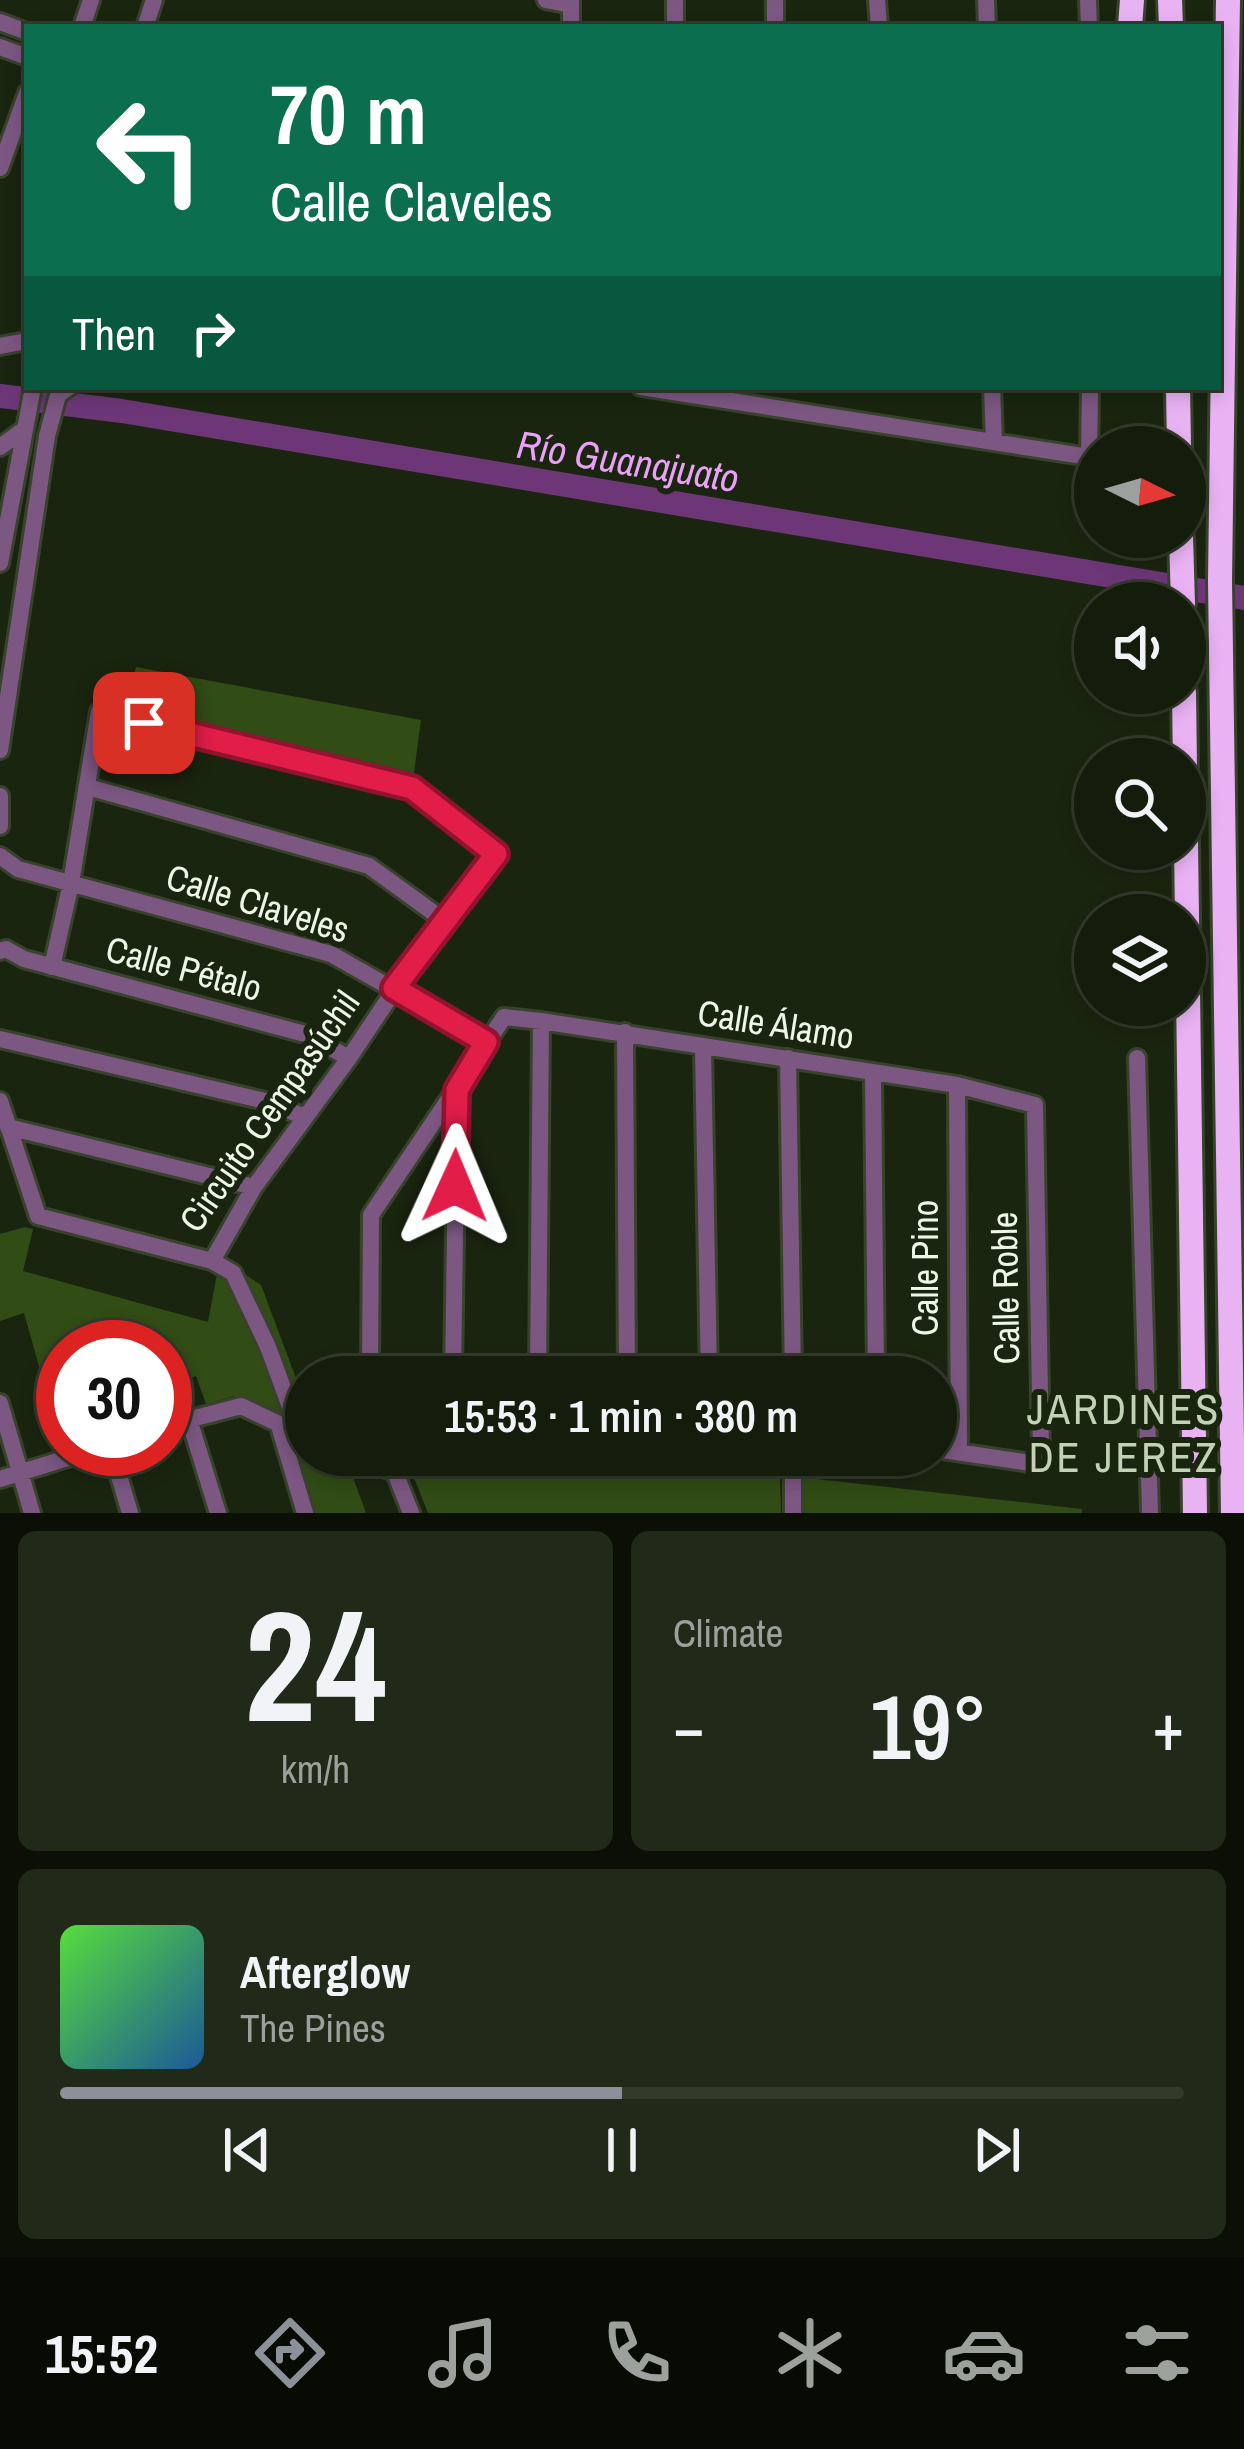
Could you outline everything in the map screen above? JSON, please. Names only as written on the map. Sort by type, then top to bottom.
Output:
[{"type":"highway","points":[[1230,0],[1220,617],[1233,1513]]},
{"type":"highway","points":[[1178,390],[1179,426]]},
{"type":"highway","points":[[1184,714],[1195,1513]]},
{"type":"street","points":[[546,0],[571,3]]},
{"type":"street","points":[[0,168],[24,106]]},
{"type":"street","points":[[0,562],[9,458],[32,390]]},
{"type":"street","points":[[992,390],[994,442]]},
{"type":"street","points":[[693,392],[1089,457],[1090,390]]},
{"type":"street","points":[[0,750],[46,445],[63,391]]},
{"type":"street","points":[[0,447],[23,428]]},
{"type":"street","points":[[9,458],[46,445]]},
{"type":"street","points":[[7,483],[41,486]]},
{"type":"street","name":"Circuito Cempasúchil","points":[[0,1102],[38,1216],[212,1262],[254,1187],[349,1058],[442,919],[496,854],[412,788],[99,712],[52,967]]},
{"type":"street","points":[[88,787],[369,866],[442,919]]},
{"type":"street","points":[[0,796],[0,826]]},
{"type":"street","name":"Calle Claveles","points":[[0,856],[18,869],[332,954],[486,1042]]},
{"type":"street","name":"Calle Pétalo","points":[[0,951],[305,1034],[349,1058]]},
{"type":"street","name":"Calle Álamo","points":[[486,1042],[504,1017],[541,1021],[957,1085],[1035,1106]]},
{"type":"street","points":[[538,1356],[541,1021]]},
{"type":"street","points":[[625,1032],[627,1356]]},
{"type":"street","points":[[0,1039],[265,1101],[305,1117]]},
{"type":"street","points":[[370,1356],[371,1215],[486,1042]]},
{"type":"street","points":[[704,1047],[710,1356]]},
{"type":"street","points":[[788,1058],[793,1356]]},
{"type":"street","points":[[1137,1058],[1150,1513]]},
{"type":"street","points":[[872,1074],[875,1356]]},
{"type":"street","name":"Calle Pino","points":[[957,1085],[959,1451]]},
{"type":"street","points":[[453,1356],[457,1090]]},
{"type":"street","name":"Calle Roble","points":[[959,1451],[1030,1463],[1041,1454],[1035,1106]]},
{"type":"street","points":[[8,1127],[254,1187]]},
{"type":"street","points":[[212,1262],[233,1273],[285,1390]]},
{"type":"street","points":[[0,1403],[32,1513]]},
{"type":"street","points":[[192,1418],[241,1406],[285,1428]]},
{"type":"street","points":[[279,1426],[305,1513]]},
{"type":"street","points":[[192,1429],[218,1513]]},
{"type":"street","points":[[0,1479],[36,1468]]},
{"type":"street","points":[[119,1476],[130,1513]]},
{"type":"street","points":[[396,1476],[410,1513]]},
{"type":"street","points":[[793,1476],[793,1513]]},
{"type":"green space","points":[[136,667],[421,720],[413,780],[127,708]]},
{"type":"green space","points":[[33,1229],[23,1271],[208,1322],[220,1258],[261,1285],[288,1356],[285,1420],[234,1396],[206,1404],[196,1376],[192,1377],[192,1320],[36,1320],[36,1356],[24,1313],[0,1321],[0,1234]]},
{"type":"green space","points":[[301,1476],[352,1476],[366,1513],[312,1513]]},
{"type":"green space","points":[[413,1476],[780,1476],[781,1513],[428,1513]]},
{"type":"green space","points":[[799,1477],[1082,1509],[1082,1513],[800,1513]]},
{"type":"waterway","name":"Río Guanajuato","points":[[0,396],[122,411],[1244,598]]},
{"type":"district","name":"JARDINES DE JEREZ","points":[[1124,1433]]},
{"type":"route","points":[[144,723],[412,788],[496,854],[394,988],[486,1042],[457,1090],[455,1186]]}]
